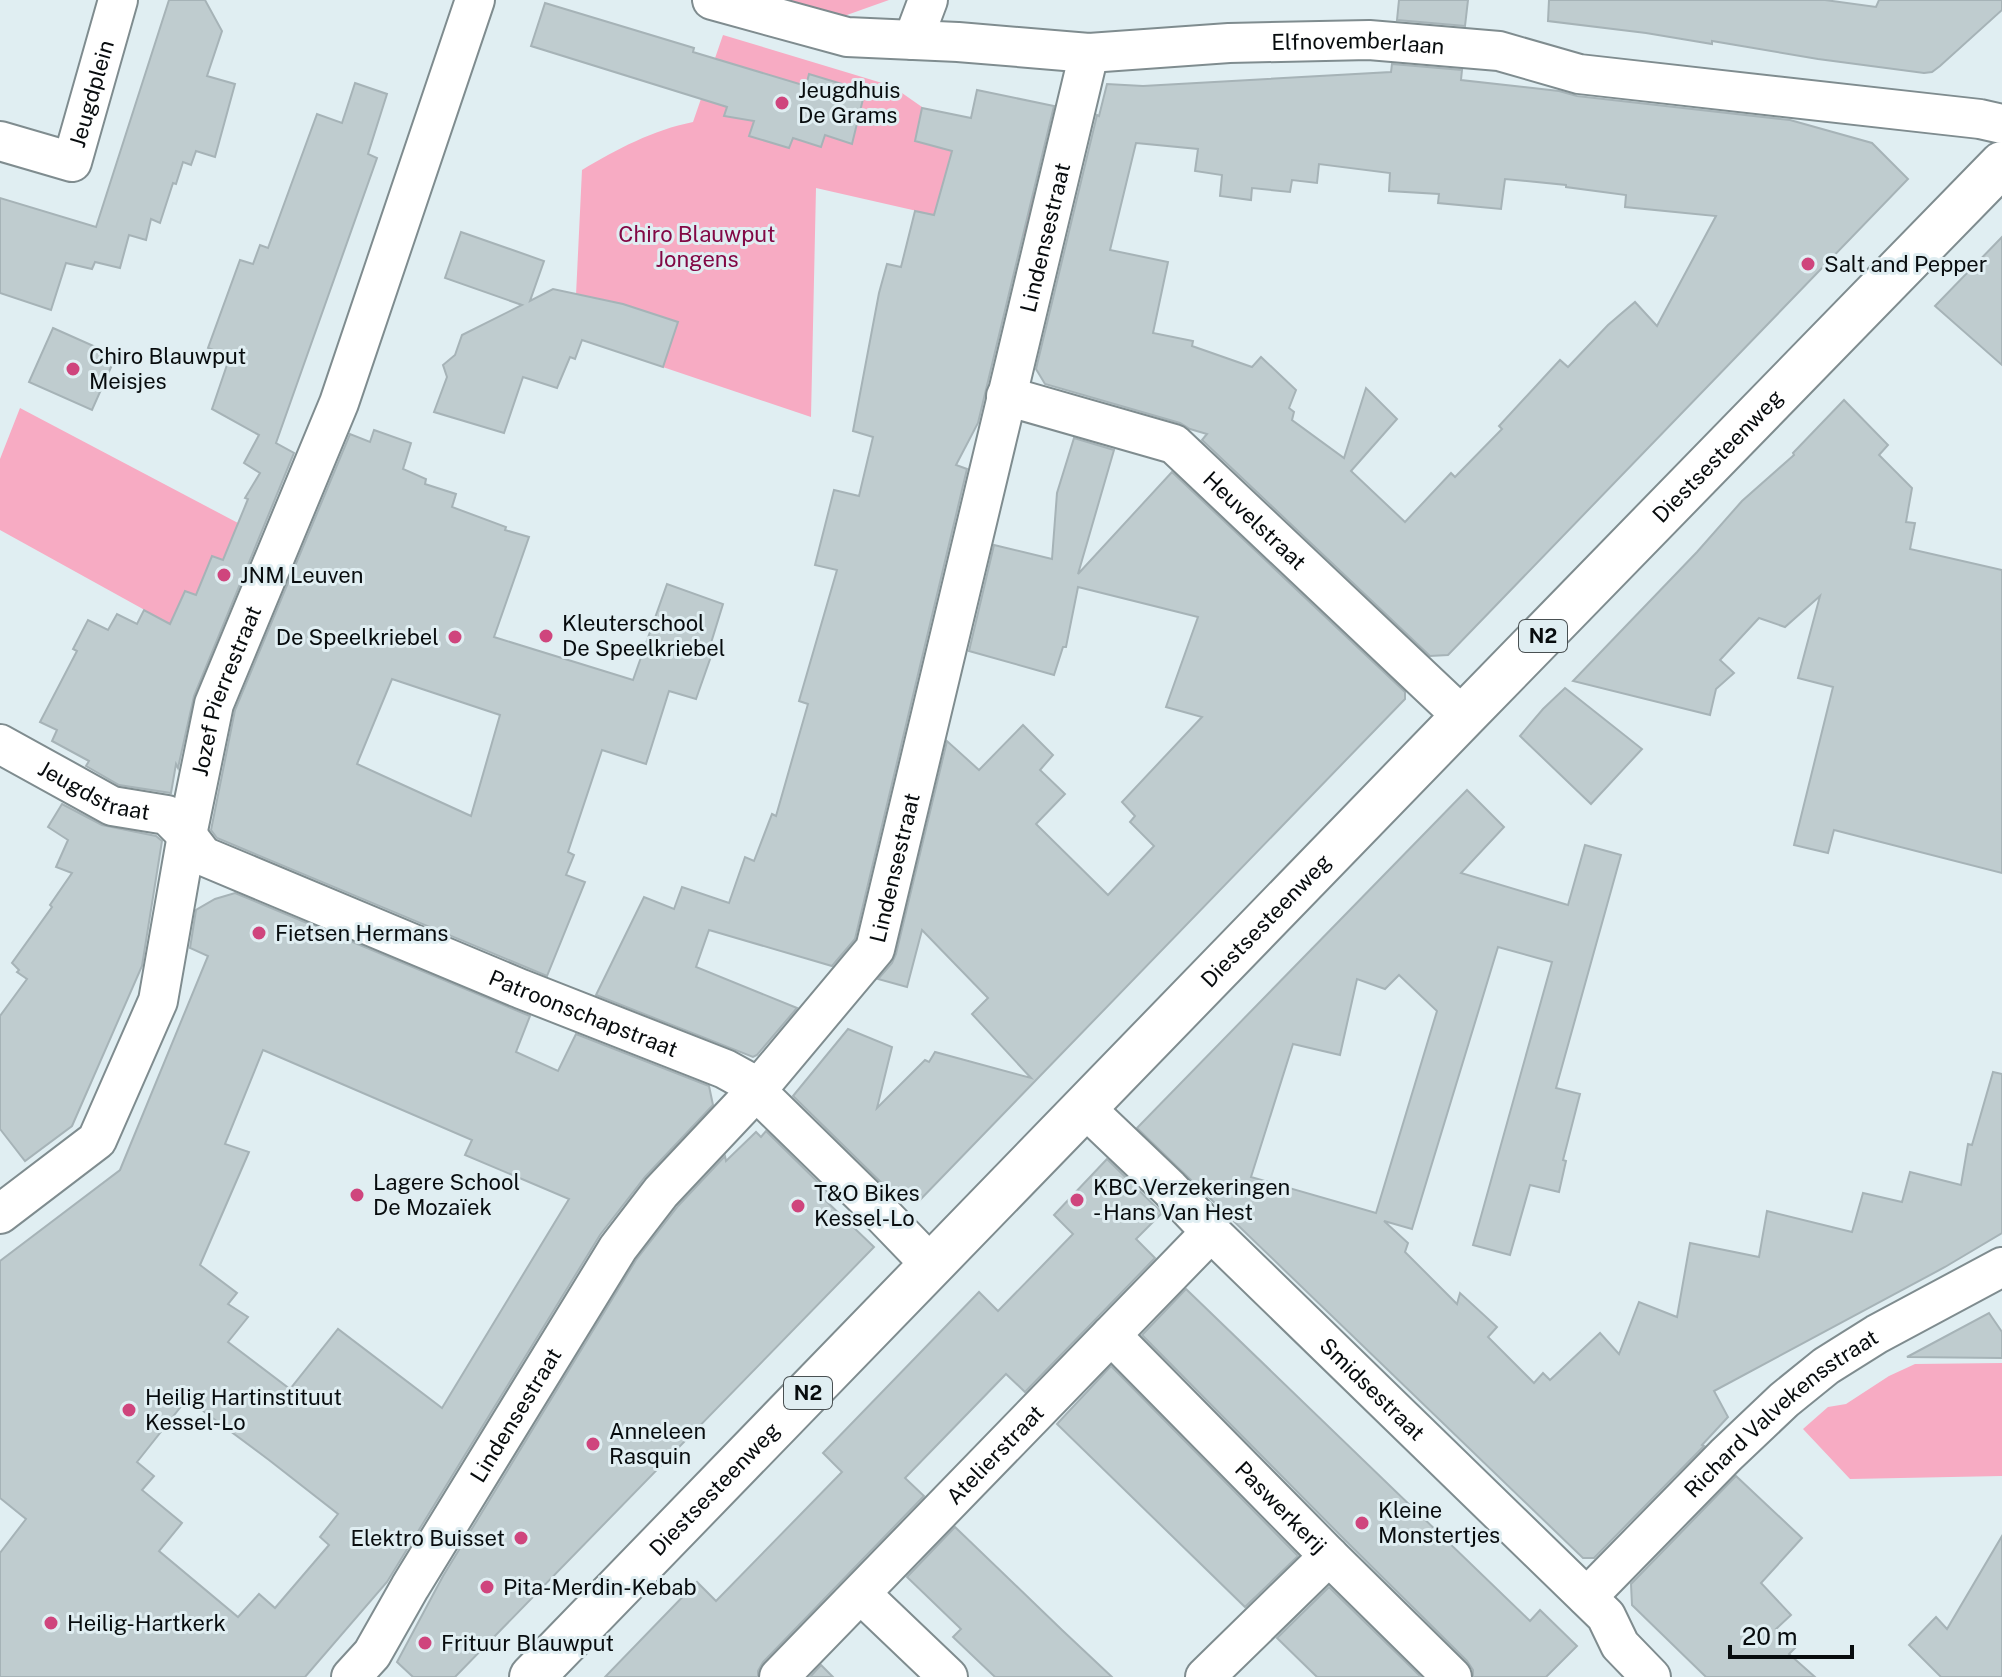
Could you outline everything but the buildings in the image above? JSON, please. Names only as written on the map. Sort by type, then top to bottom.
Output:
[{"type":"main road","name":"Diestsesteenweg","points":[[532,1677],[2002,164]]},
{"type":"street","name":"Jeugdplein","points":[[0,141],[72,162],[118,0]]},
{"type":"street","name":"Jozef Pierrestraat","points":[[0,1214],[97,1140],[158,1001],[214,704],[339,403],[475,0]]},
{"type":"street","name":"Elfnovemberlaan","points":[[712,0],[847,37],[1089,53],[1229,43],[1369,40],[1499,51],[1579,74],[2002,124]]},
{"type":"street","points":[[913,40],[928,0]]},
{"type":"street","name":"Lindensestraat","points":[[351,1677],[372,1654],[618,1248],[661,1192],[756,1091],[875,949],[1089,53]]},
{"type":"street","name":"Heuvelstraat","points":[[1006,396],[1174,444],[1463,717]]},
{"type":"street","name":"Jeugdstraat","points":[[0,744],[112,806],[167,815],[187,835]]},
{"type":"street","name":"Patroonschapstraat","points":[[187,835],[203,856],[521,989],[725,1069],[745,1080],[932,1266]]},
{"type":"street","name":"Smidsestraat","points":[[1085,1108],[1606,1616],[1636,1672]]},
{"type":"street","name":"Atelierstraat","points":[[779,1677],[1211,1232]]},
{"type":"street","name":"Richard Valvekensstraat","points":[[1587,1597],[1726,1455],[1784,1400],[1826,1366],[1877,1334],[2002,1267]]},
{"type":"street","name":"Paswerkerij","points":[[1111,1335],[1452,1677]]},
{"type":"street","points":[[1205,1677],[1329,1556]]},
{"type":"street","points":[[861,1594],[948,1677]]},
{"type":"green space","points":[[764,0],[889,0],[830,21]]},
{"type":"green space","name":"Chiro Blauwput Jongens","points":[[723,35],[892,86],[922,107],[916,141],[964,155],[983,180],[1043,197],[1035,238],[816,188],[811,417],[574,337],[582,170],[636,141],[693,122]]},
{"type":"green space","points":[[20,408],[238,523],[223,560],[212,556],[196,595],[185,591],[170,624],[0,530],[0,459]]},
{"type":"green space","points":[[2002,1363],[2002,1476],[1850,1479],[1803,1429],[1828,1407],[1846,1404],[1889,1376],[1915,1364]]},
{"type":"place","name":"Jeugdhuis De Grams","points":[[782,103]]},
{"type":"place","name":"Salt and Pepper","points":[[1808,264]]},
{"type":"place","name":"Chiro Blauwput Meisjes","points":[[73,369]]},
{"type":"place","name":"JNM Leuven","points":[[224,575]]},
{"type":"place","name":"Kleuterschool De Speelkriebel","points":[[546,636]]},
{"type":"place","name":"De Speelkriebel","points":[[455,637]]},
{"type":"place","name":"Fietsen Hermans","points":[[259,933]]},
{"type":"place","name":"Lagere School De Mozaïek","points":[[357,1195]]},
{"type":"place","name":"KBC Verzekeringen - Hans Van Hest","points":[[1077,1200]]},
{"type":"place","name":"T&O Bikes Kessel-Lo","points":[[798,1206]]},
{"type":"place","name":"Heilig Hartinstituut Kessel-Lo","points":[[129,1410]]},
{"type":"place","name":"Anneleen Rasquin","points":[[593,1444]]},
{"type":"place","name":"Kleine Monstertjes","points":[[1362,1523]]},
{"type":"place","name":"Elektro Buisset","points":[[521,1538]]},
{"type":"place","name":"Pita-Merdin-Kebab","points":[[487,1587]]},
{"type":"place","name":"Heilig-Hartkerk","points":[[51,1623]]},
{"type":"place","name":"Frituur Blauwput","points":[[425,1643]]}]
